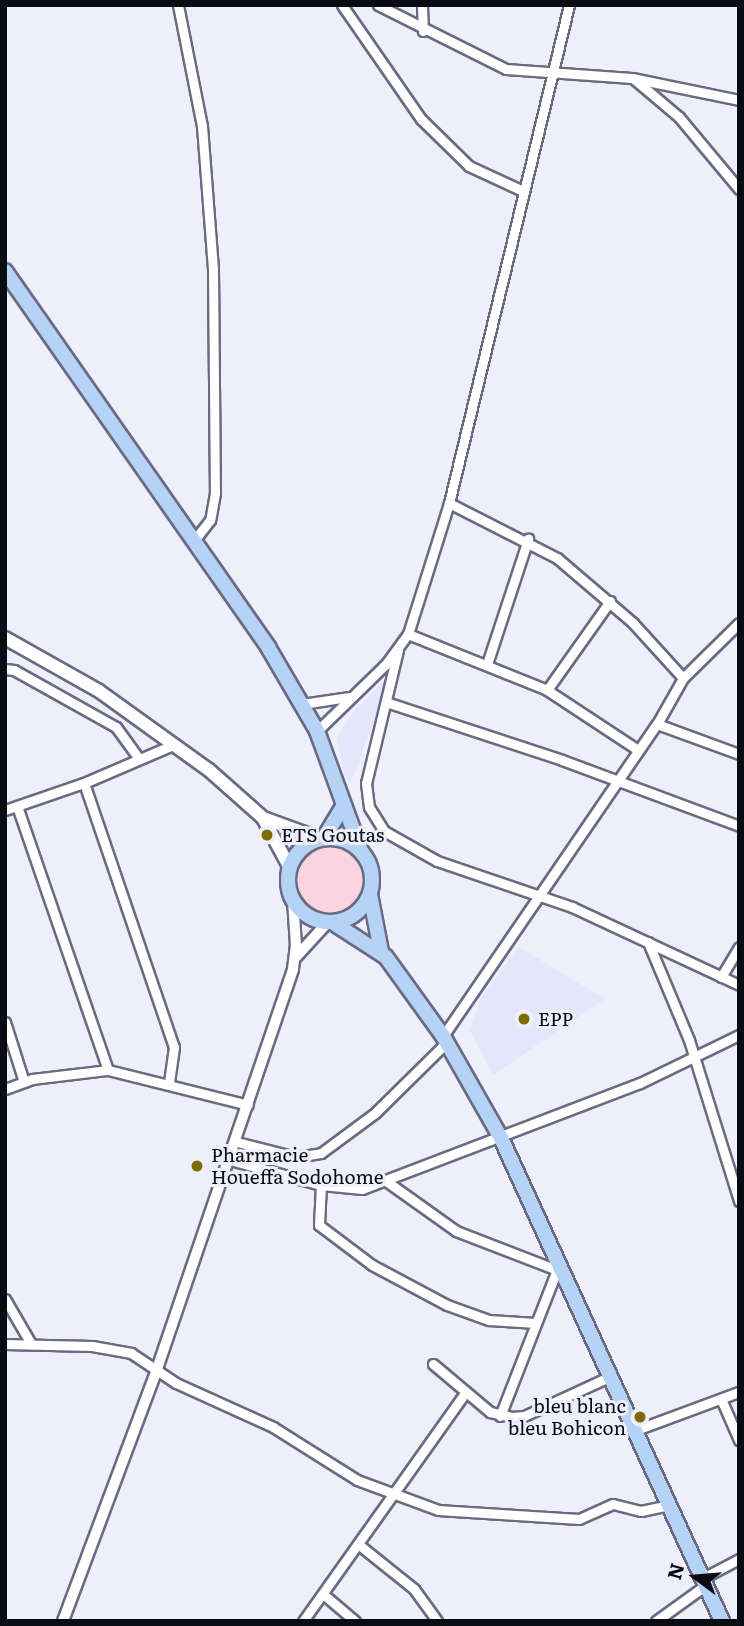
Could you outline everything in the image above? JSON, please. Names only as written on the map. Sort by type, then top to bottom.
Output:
[{"type":"main road","points":[[5,271],[196,538],[317,731],[361,851],[369,864],[370,894],[381,951],[444,1040],[500,1138],[722,1621]]},
{"type":"main road","points":[[5,638],[99,691],[176,744],[263,818],[290,868],[293,900],[304,913],[330,922],[343,933],[381,951]]},
{"type":"main road","points":[[290,868],[307,845],[323,838],[344,806]]},
{"type":"main road","points":[[263,818],[323,838],[344,840],[361,851]]},
{"type":"main road","points":[[330,922],[348,918],[370,894]]},
{"type":"street","points":[[178,5],[202,126],[213,269],[215,493],[210,520],[196,538]]},
{"type":"street","points":[[342,5],[421,119],[469,166],[523,191]]},
{"type":"street","points":[[379,5],[423,31],[506,69],[632,78],[739,100]]},
{"type":"street","points":[[422,5],[423,31]]},
{"type":"street","points":[[317,731],[398,650],[408,634],[449,503],[569,5]]},
{"type":"street","points":[[632,78],[679,117],[739,189]]},
{"type":"street","points":[[449,503],[528,539],[610,601],[683,678]]},
{"type":"street","points":[[487,664],[528,539]]},
{"type":"street","points":[[547,690],[610,601]]},
{"type":"street","points":[[237,1142],[296,1157],[321,1153],[375,1113],[444,1040],[657,724],[683,678],[739,623]]},
{"type":"street","points":[[408,634],[547,690],[638,750]]},
{"type":"street","points":[[398,650],[366,783],[375,820],[409,848],[539,898],[572,907],[739,985]]},
{"type":"street","points":[[5,669],[14,670],[116,727],[139,760]]},
{"type":"street","points":[[302,704],[349,697]]},
{"type":"street","points":[[386,702],[618,780],[739,826]]},
{"type":"street","points":[[657,724],[739,754]]},
{"type":"street","points":[[5,810],[84,783],[176,744]]},
{"type":"street","points":[[84,783],[174,1048],[169,1084]]},
{"type":"street","points":[[17,806],[108,1070]]},
{"type":"street","points":[[64,1621],[237,1142],[296,957],[293,900]]},
{"type":"street","points":[[296,957],[330,922]]},
{"type":"street","points":[[648,942],[694,1058],[739,1201]]},
{"type":"street","points":[[721,978],[739,947]]},
{"type":"street","points":[[5,1022],[24,1082]]},
{"type":"street","points":[[230,1160],[321,1185],[349,1189],[386,1181],[500,1138],[694,1058],[739,1035]]},
{"type":"street","points":[[5,1089],[24,1082],[108,1070],[248,1105]]},
{"type":"street","points":[[386,1181],[456,1231],[558,1266],[500,1416]]},
{"type":"street","points":[[321,1185],[319,1224],[372,1265],[447,1305],[489,1320],[536,1323]]},
{"type":"street","points":[[5,1298],[30,1342]]},
{"type":"street","points":[[5,1343],[30,1342],[114,1348],[157,1369],[176,1383],[273,1427],[340,1470],[393,1495],[446,1511],[558,1519],[587,1518],[613,1504],[641,1511],[670,1505]]},
{"type":"street","points":[[433,1364],[500,1416],[524,1416],[611,1376]]},
{"type":"street","points":[[303,1621],[466,1392]]},
{"type":"street","points":[[636,1430],[739,1392]]},
{"type":"street","points":[[721,1399],[739,1440]]},
{"type":"street","points":[[358,1544],[414,1590],[436,1621]]},
{"type":"street","points":[[656,1621],[705,1581],[739,1559]]},
{"type":"street","points":[[323,1594],[355,1621]]},
{"type":"shaded area","points":[[382,683],[385,691],[351,783],[345,778],[337,738],[350,716]]},
{"type":"shaded area","points":[[329,845],[354,855],[364,880],[354,905],[329,915],[304,905],[294,880],[304,855]]},
{"type":"shaded area","name":"EPP","points":[[519,947],[605,999],[493,1075],[470,1031],[481,997]]},
{"type":"place","name":"ETS Goutas","points":[[267,835]]},
{"type":"place","name":"EPP","points":[[524,1019]]},
{"type":"place","name":"Pharmacie Houeffa Sodohome","points":[[197,1166]]},
{"type":"place","name":"bleu blanc bleu Bohicon","points":[[640,1417]]}]
